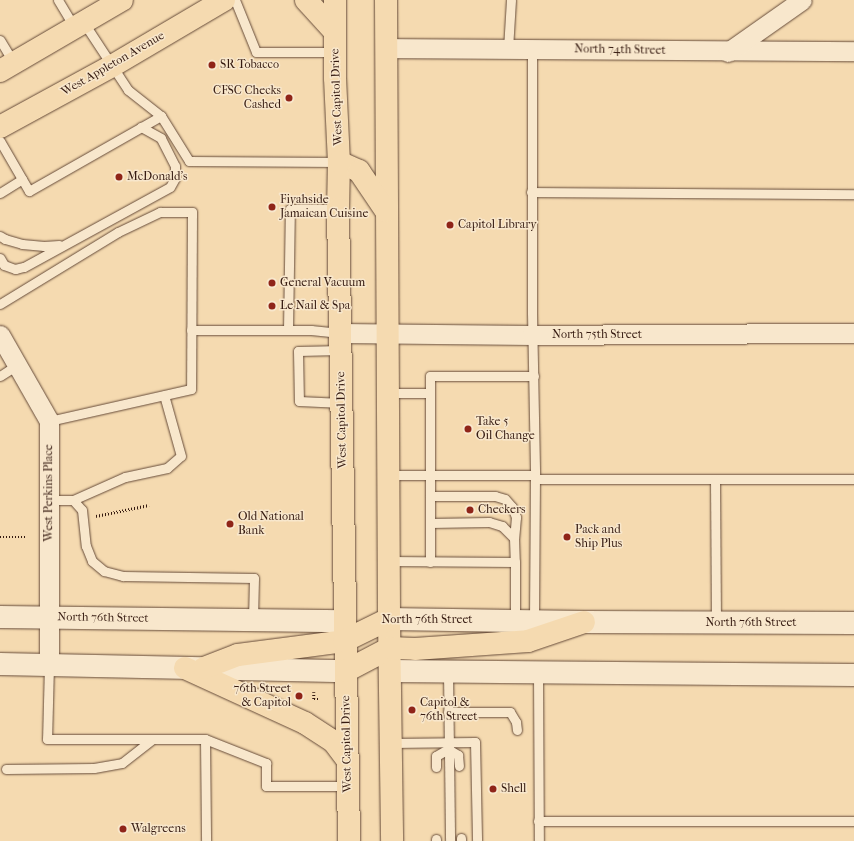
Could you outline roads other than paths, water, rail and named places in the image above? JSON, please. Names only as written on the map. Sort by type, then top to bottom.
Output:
[{"type":"main road","points":[[7,67],[122,0]]},
{"type":"main road","name":"West Appleton Avenue","points":[[0,127],[112,66],[224,0]]},
{"type":"main road","points":[[306,0],[335,42]]},
{"type":"main road","name":"West Capitol Drive","points":[[336,0],[335,42],[339,162],[338,209],[349,841]]},
{"type":"main road","points":[[375,0],[385,21]]},
{"type":"main road","points":[[386,0],[388,562],[392,841]]},
{"type":"main road","points":[[385,21],[398,0]]},
{"type":"main road","points":[[339,162],[359,171],[386,212]]},
{"type":"main road","name":"North 76th Street","points":[[0,616],[253,620],[345,631],[389,619],[524,622],[854,623]]},
{"type":"main road","points":[[346,672],[390,648],[415,649],[528,641],[584,622]]},
{"type":"main road","points":[[195,668],[238,655],[345,631]]},
{"type":"main road","points":[[0,664],[346,672],[448,671],[854,675]]},
{"type":"main road","points":[[195,668],[305,723],[333,741],[348,762]]},
{"type":"street","points":[[728,52],[802,0]]},
{"type":"street","name":"North 74th Street","points":[[385,48],[854,52]]},
{"type":"street","name":"North 75th Street","points":[[341,342],[387,334],[532,335],[854,333]]},
{"type":"street","name":"West Perkins Place","points":[[0,335],[49,421],[49,665]]},
{"type":"lane","points":[[58,0],[112,66],[128,90],[161,116],[189,161],[339,162]]},
{"type":"lane","points":[[235,0],[256,52],[335,42]]},
{"type":"lane","points":[[508,49],[511,0]]},
{"type":"lane","points":[[0,40],[7,67]]},
{"type":"lane","points":[[524,622],[535,477],[532,335],[532,49]]},
{"type":"lane","points":[[0,141],[29,191],[161,116]]},
{"type":"lane","points":[[0,258],[4,265],[15,269],[24,267],[60,245],[170,187],[175,178],[175,166],[161,138],[141,127]]},
{"type":"lane","points":[[0,193],[22,179]]},
{"type":"lane","points":[[532,192],[854,194]]},
{"type":"lane","points":[[288,330],[290,209],[338,209]]},
{"type":"lane","points":[[0,304],[118,232],[160,212],[192,212],[190,389],[49,421]]},
{"type":"lane","points":[[0,236],[22,244],[44,246],[60,245]]},
{"type":"lane","points":[[191,330],[311,330],[341,342]]},
{"type":"lane","points":[[341,342],[298,351],[299,401],[342,403]]},
{"type":"lane","points":[[0,376],[17,365]]},
{"type":"lane","points":[[430,562],[430,376],[534,376]]},
{"type":"lane","points":[[387,393],[430,393]]},
{"type":"lane","points":[[49,500],[73,500],[125,477],[167,468],[181,456],[164,395]]},
{"type":"lane","points":[[388,475],[854,479]]},
{"type":"lane","points":[[715,479],[716,623]]},
{"type":"lane","points":[[430,496],[496,496],[505,499],[512,508],[516,517],[514,538],[515,562],[524,622]]},
{"type":"lane","points":[[73,500],[82,510],[85,520],[86,546],[92,561],[104,571],[123,576],[254,578],[253,620]]},
{"type":"lane","points":[[430,523],[489,522],[502,526],[514,538]]},
{"type":"lane","points":[[388,562],[515,562]]},
{"type":"lane","points":[[49,665],[47,739],[205,739],[266,763],[266,786],[348,786]]},
{"type":"lane","points":[[448,671],[450,841]]},
{"type":"lane","points":[[538,672],[539,841]]},
{"type":"lane","points":[[448,712],[510,712],[516,722],[517,730]]},
{"type":"lane","points":[[6,769],[94,768],[122,763],[152,739]]},
{"type":"lane","points":[[205,739],[206,841]]},
{"type":"lane","points":[[391,743],[448,745],[475,742],[477,841]]},
{"type":"lane","points":[[448,745],[458,756],[459,766]]},
{"type":"lane","points":[[436,767],[436,756],[448,745]]},
{"type":"lane","points":[[538,821],[854,821]]},
{"type":"place","name":"SR Tobacco","points":[[212,65]]},
{"type":"place","name":"CFSC Checks Cashed","points":[[289,98]]},
{"type":"place","name":"McDonald's","points":[[119,177]]},
{"type":"place","name":"Fiyahside Jamaican Cuisine","points":[[272,207]]},
{"type":"place","name":"Capitol Library","points":[[450,225]]},
{"type":"place","name":"General Vacuum","points":[[272,283]]},
{"type":"place","name":"Le Nail & Spa","points":[[272,306]]},
{"type":"place","name":"Take 5 Oil Change","points":[[468,429]]},
{"type":"place","name":"Checkers","points":[[470,510]]},
{"type":"place","name":"Old National Bank","points":[[230,524]]},
{"type":"place","name":"Pack and Ship Plus","points":[[567,537]]},
{"type":"place","name":"76th Street & Capitol","points":[[299,696]]},
{"type":"place","name":"Capitol & 76th Street","points":[[412,710]]},
{"type":"place","name":"Shell","points":[[493,789]]},
{"type":"place","name":"Walgreens","points":[[123,829]]}]
